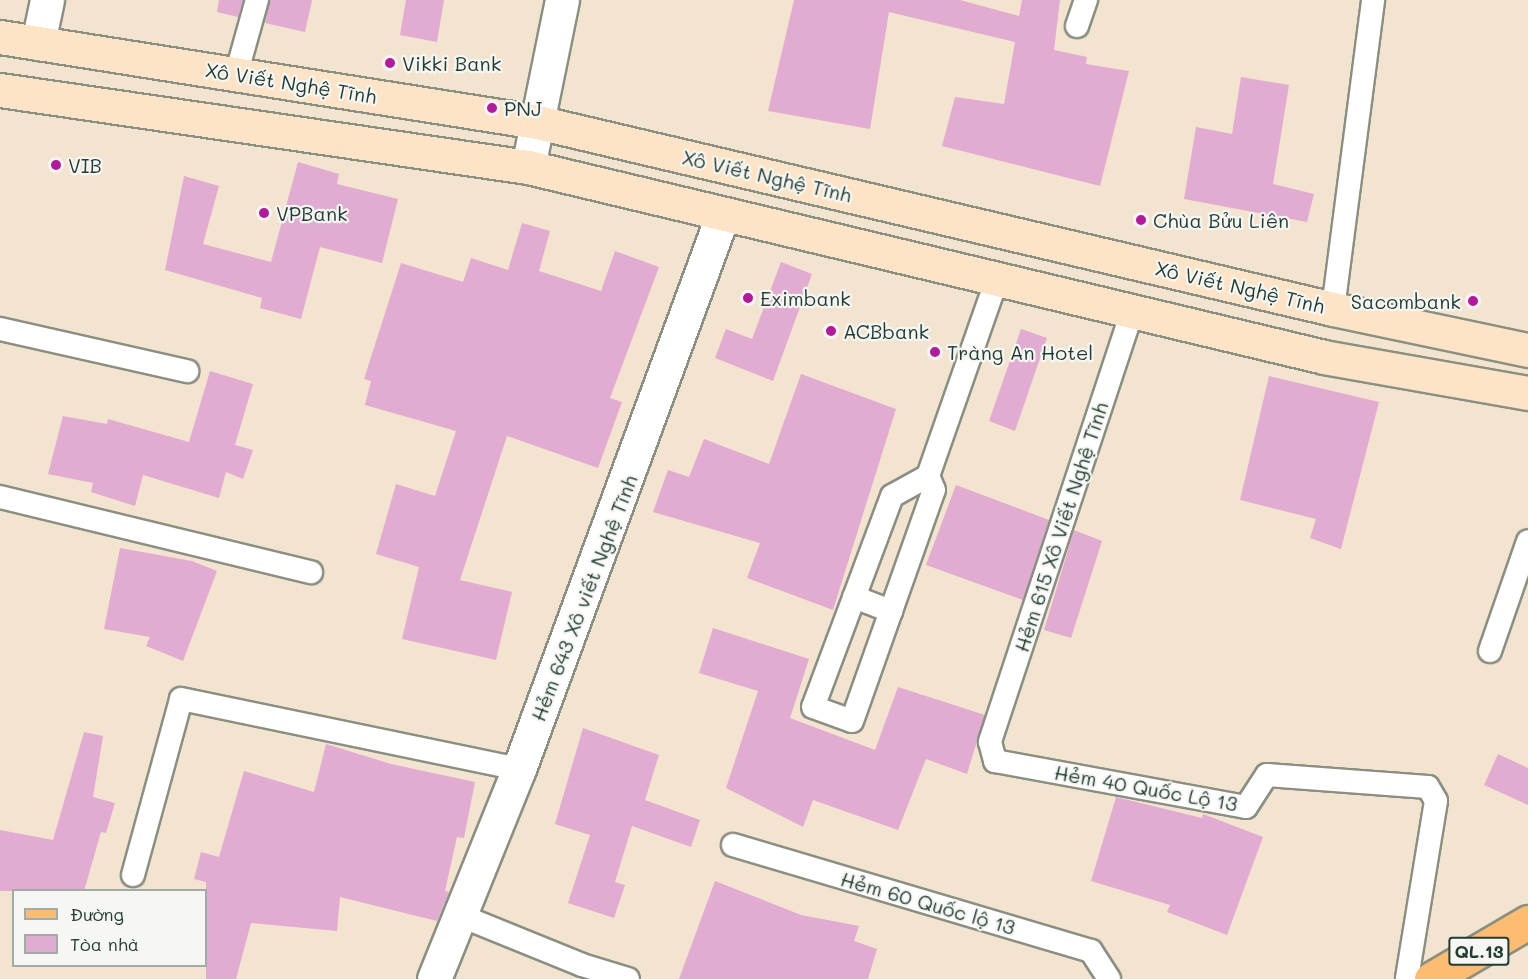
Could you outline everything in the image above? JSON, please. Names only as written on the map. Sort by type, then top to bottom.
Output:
[{"type":"main road","name":"Xô Viết Nghệ Tĩnh","points":[[0,38],[537,122],[1333,309],[1528,350]]},
{"type":"main road","points":[[0,90],[528,167],[1324,357],[1528,393]]},
{"type":"main road","points":[[1324,357],[1333,309]]},
{"type":"main road","name":"QL.13","points":[[1431,979],[1528,922]]},
{"type":"street","points":[[38,43],[47,0]]},
{"type":"street","points":[[528,167],[562,0]]},
{"type":"street","name":"Hẻm 643 Xô viết Nghệ Tĩnh","points":[[434,979],[519,769],[723,214]]},
{"type":"lane","points":[[236,75],[257,0]]},
{"type":"lane","points":[[1077,26],[1086,0]]},
{"type":"lane","points":[[1333,309],[1373,0]]},
{"type":"lane","points":[[928,476],[934,490],[852,721],[813,707],[892,496],[928,476],[997,279]]},
{"type":"lane","name":"Hẻm 615 Xô Viết Nghệ Tĩnh","points":[[990,742],[1132,312]]},
{"type":"lane","points":[[0,329],[187,371]]},
{"type":"lane","points":[[0,497],[311,572]]},
{"type":"lane","points":[[1490,651],[1528,541]]},
{"type":"lane","points":[[854,597],[891,611]]},
{"type":"lane","points":[[132,875],[181,699],[519,769]]},
{"type":"lane","name":"Hẻm 40 Quốc Lộ 13","points":[[990,742],[995,761],[1246,807],[1267,775],[1428,787],[1436,801],[1407,979]]},
{"type":"lane","name":"Hẻm 60 Quốc lộ 13","points":[[733,845],[1091,951],[1109,979]]},
{"type":"lane","points":[[459,915],[579,972],[628,979]]},
{"type":"building","points":[[219,0],[243,0],[238,17],[217,12]]},
{"type":"building","points":[[270,0],[312,0],[305,32],[265,23]]},
{"type":"building","points":[[406,0],[444,0],[437,42],[400,35]]},
{"type":"building","points":[[794,0],[960,0],[1019,16],[1022,0],[1060,0],[1054,50],[1087,57],[1086,64],[1129,71],[1100,186],[942,146],[955,97],[1004,104],[1015,42],[889,12],[870,129],[768,111]]},
{"type":"building","points":[[1241,77],[1289,85],[1273,184],[1314,194],[1307,222],[1184,199],[1196,127],[1232,134]]},
{"type":"building","points":[[298,162],[339,174],[337,184],[398,199],[382,263],[320,247],[301,319],[260,308],[262,298],[165,270],[184,176],[219,186],[203,244],[271,262]]},
{"type":"building","points":[[522,223],[550,231],[539,271],[601,291],[615,251],[659,267],[610,398],[622,402],[598,468],[507,436],[460,580],[512,592],[496,660],[402,639],[419,567],[376,554],[396,484],[435,496],[456,431],[365,405],[371,381],[364,379],[401,263],[463,282],[471,258],[508,270]]},
{"type":"building","points":[[781,262],[812,274],[773,381],[715,358],[726,329],[752,339]]},
{"type":"building","points":[[1021,329],[1047,338],[1015,431],[989,421]]},
{"type":"building","points":[[210,371],[253,384],[235,445],[253,450],[243,479],[226,472],[219,498],[143,475],[135,506],[91,492],[93,483],[48,474],[63,416],[107,424],[108,419],[189,442]]},
{"type":"building","points":[[801,374],[896,409],[833,610],[747,578],[760,543],[653,512],[668,470],[689,477],[704,439],[769,464]]},
{"type":"building","points":[[1269,376],[1379,402],[1341,549],[1310,538],[1316,519],[1240,500]]},
{"type":"building","points":[[956,485],[1049,520],[1023,600],[926,565]]},
{"type":"building","points":[[1074,530],[1102,541],[1071,638],[1044,630]]},
{"type":"building","points":[[120,548],[192,561],[217,571],[183,661],[146,646],[150,637],[104,629]]},
{"type":"building","points":[[713,628],[809,659],[790,718],[875,750],[898,687],[985,715],[967,774],[926,759],[898,830],[813,800],[803,827],[726,788],[758,691],[699,673]]},
{"type":"building","points":[[583,728],[659,755],[645,800],[700,820],[691,847],[632,826],[615,882],[625,885],[614,918],[568,903],[590,835],[555,824]]},
{"type":"building","points":[[84,732],[103,736],[93,797],[115,803],[106,833],[101,832],[85,889],[0,891],[0,830],[53,840]]},
{"type":"building","points":[[326,744],[391,764],[475,782],[464,838],[457,837],[445,891],[449,892],[437,921],[340,897],[337,931],[251,923],[236,979],[206,979],[207,889],[206,882],[194,879],[201,852],[219,857],[244,771],[314,792]]},
{"type":"building","points":[[1498,754],[1528,768],[1528,805],[1484,785]]},
{"type":"building","points":[[1116,797],[1202,818],[1203,814],[1263,837],[1227,935],[1167,912],[1170,905],[1091,881]]},
{"type":"building","points":[[715,881],[801,915],[859,926],[854,941],[877,949],[868,979],[679,979]]},
{"type":"place","name":"Vikki Bank","points":[[390,63]]},
{"type":"place","name":"PNJ","points":[[492,108]]},
{"type":"place","name":"VIB","points":[[56,165]]},
{"type":"place","name":"VPBank","points":[[264,213]]},
{"type":"place","name":"Chùa Bửu Liên","points":[[1141,220]]},
{"type":"place","name":"Eximbank","points":[[748,298]]},
{"type":"place","name":"Sacombank","points":[[1473,301]]},
{"type":"place","name":"ACBbank","points":[[831,331]]},
{"type":"place","name":"Tràng An Hotel","points":[[935,352]]}]
